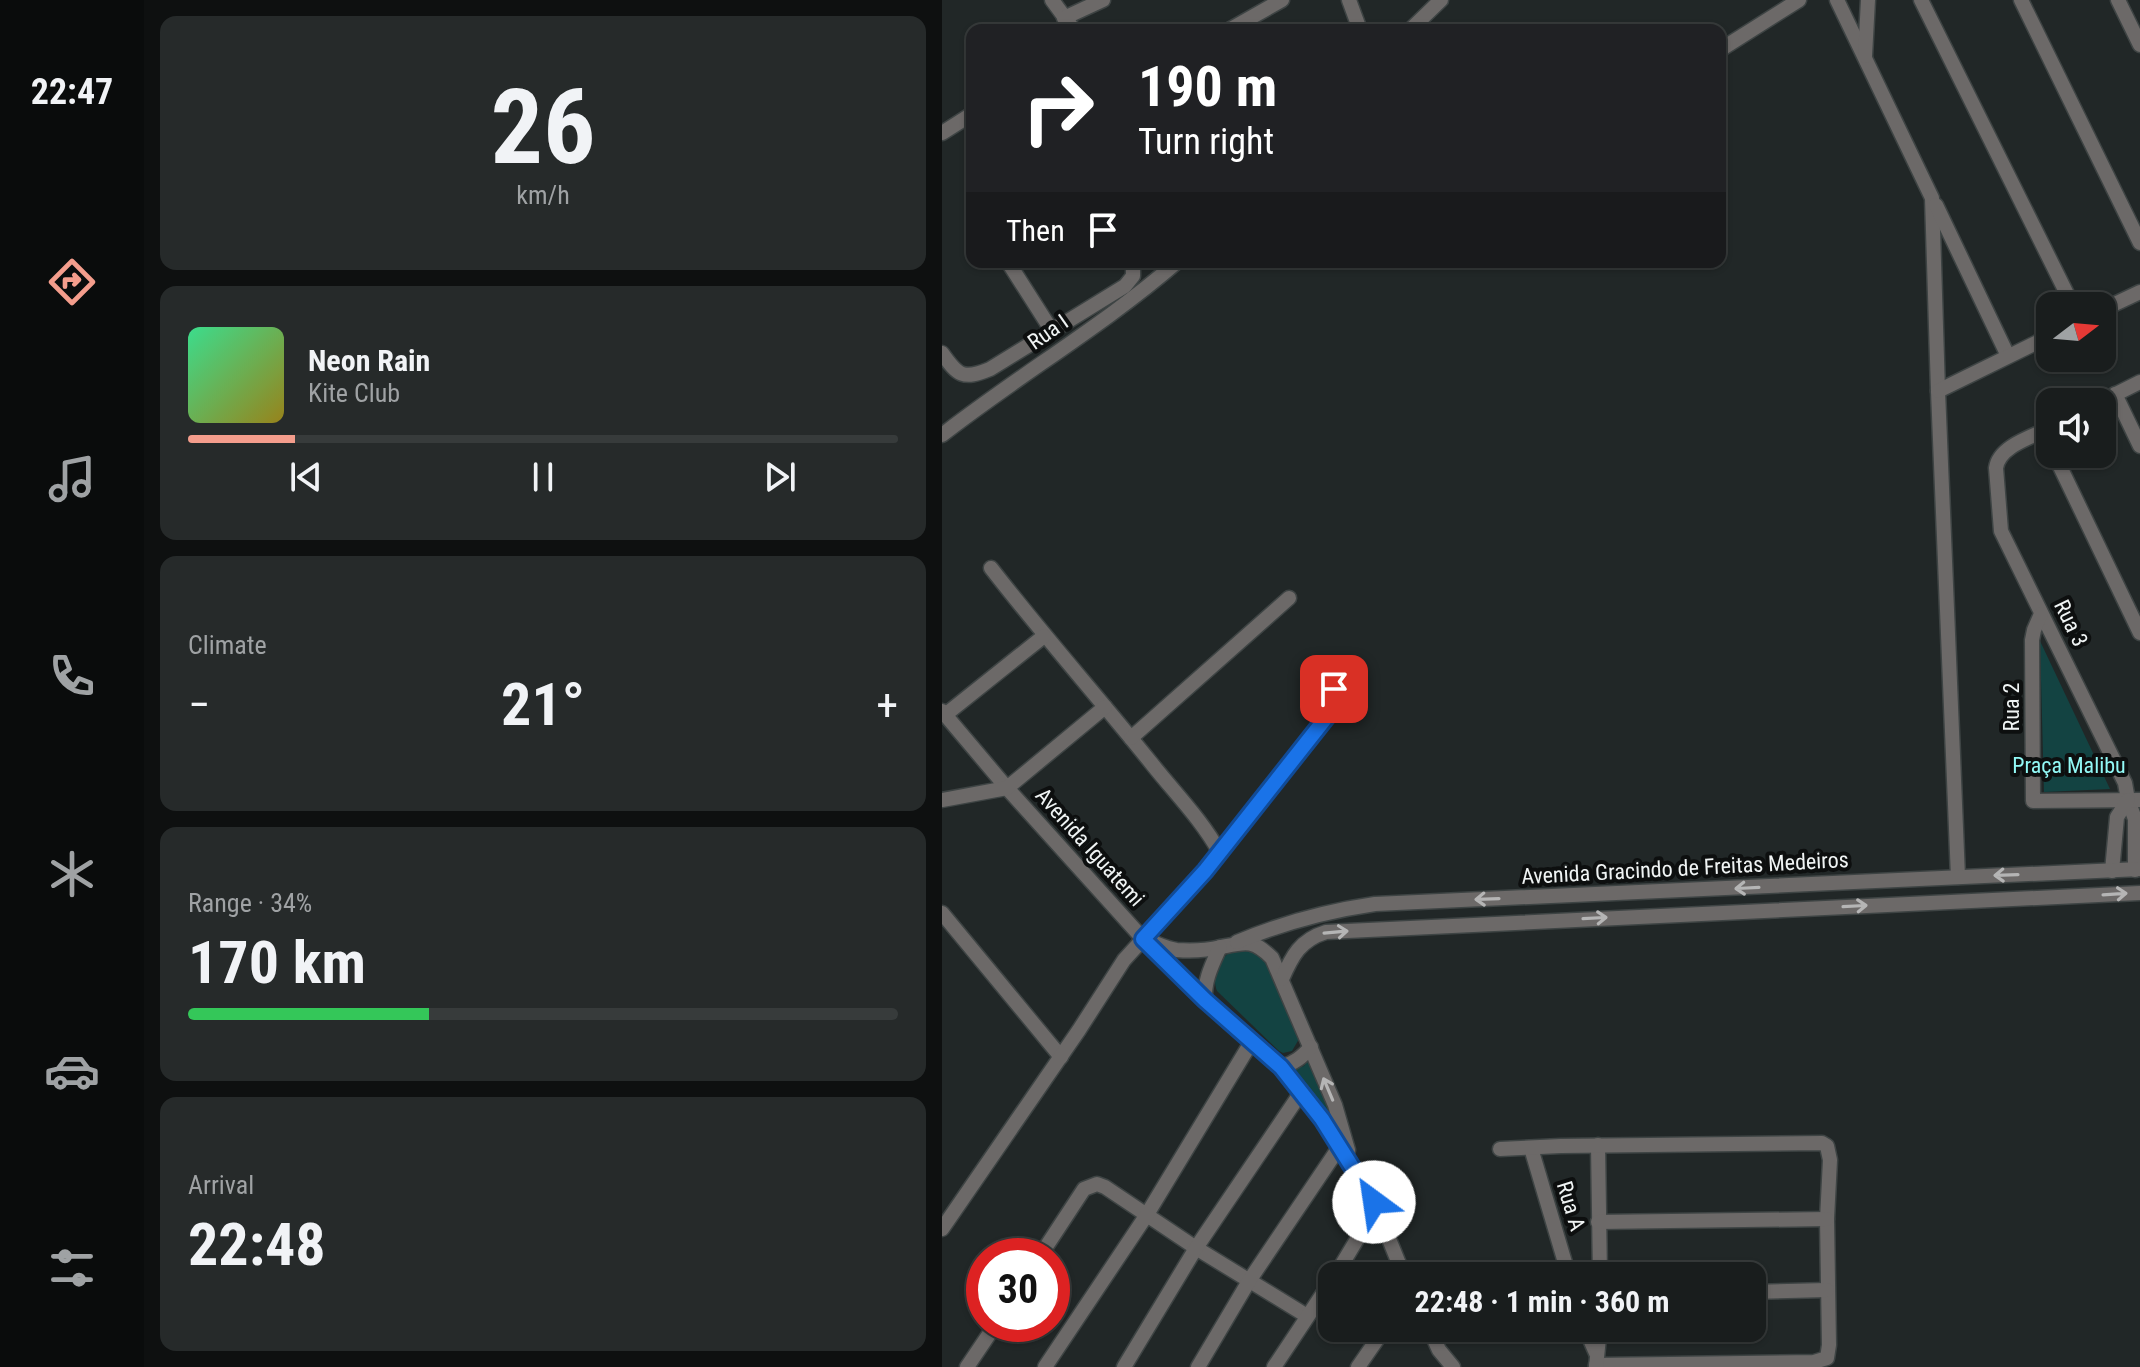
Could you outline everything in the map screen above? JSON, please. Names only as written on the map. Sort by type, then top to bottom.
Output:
[{"type":"street","points":[[1052,0],[1069,24]]},
{"type":"street","points":[[1064,18],[1103,0]]},
{"type":"street","points":[[1240,24],[1282,0]]},
{"type":"street","points":[[1349,0],[1358,24]]},
{"type":"street","points":[[1416,24],[1441,0]]},
{"type":"street","points":[[1726,46],[1799,0]]},
{"type":"street","points":[[1837,0],[2008,356]]},
{"type":"street","points":[[1865,58],[1868,0]]},
{"type":"street","points":[[1921,0],[2066,292]]},
{"type":"street","points":[[2021,0],[2140,243]]},
{"type":"street","points":[[2118,0],[2140,45]]},
{"type":"street","points":[[942,133],[966,118]]},
{"type":"street","points":[[1932,198],[1958,877]]},
{"type":"street","points":[[1012,268],[1052,331]]},
{"type":"street","points":[[942,353],[958,373],[973,376],[990,369],[1125,286],[1133,276],[1133,268]]},
{"type":"street","name":"Rua I","points":[[942,435],[1096,326],[1169,268]]},
{"type":"street","points":[[2116,303],[2140,292]]},
{"type":"street","points":[[1938,391],[2036,343]]},
{"type":"street","points":[[2116,394],[2140,382]]},
{"type":"street","points":[[2116,396],[2140,446]]},
{"type":"street","name":"Rua 3","points":[[2036,434],[2002,453],[1997,460],[2000,528],[2134,800],[2138,870]]},
{"type":"street","points":[[2061,468],[2140,633]]},
{"type":"street","points":[[991,568],[1205,829],[1220,853]]},
{"type":"street","points":[[1131,738],[1289,598]]},
{"type":"street","name":"Rua 2","points":[[2041,614],[2032,640],[2033,801],[2134,800]]},
{"type":"street","points":[[944,713],[1044,636]]},
{"type":"street","points":[[942,1229],[1124,960],[1220,853],[1329,714],[1334,689]]},
{"type":"street","points":[[942,800],[1007,788],[1105,707]]},
{"type":"street","name":"Avenida Iguatemi","points":[[944,713],[1143,939],[1205,1000],[1281,1067],[1302,1091],[1351,1164],[1379,1214],[1398,1262]]},
{"type":"street","points":[[2112,871],[2117,817],[2134,800]]},
{"type":"street","name":"Avenida Gracindo de Freitas Medeiros","points":[[1143,939],[1176,950],[1220,947],[1307,917],[1375,904],[2138,870]]},
{"type":"street","name":"Avenida Gracindo de Freitas Medeiros","points":[[1282,979],[1296,951],[1309,939],[1326,932],[2140,893]]},
{"type":"street","points":[[942,913],[1061,1057]]},
{"type":"street","points":[[1237,942],[1248,942],[1262,948],[1272,958],[1335,1105],[1351,1164]]},
{"type":"street","points":[[1205,1000],[1204,986],[1220,947]]},
{"type":"street","points":[[1045,1367],[1146,1216],[1252,1041]]},
{"type":"street","points":[[1281,1067],[1292,1064],[1311,1047]]},
{"type":"street","points":[[1124,1367],[1196,1248],[1302,1091]]},
{"type":"street","points":[[1500,1149],[1822,1143],[1830,1151],[1827,1358],[1821,1361],[1596,1362]]},
{"type":"street","name":"Rua A","points":[[1598,1145],[1599,1262]]},
{"type":"street","points":[[1198,1367],[1249,1281],[1340,1146]]},
{"type":"street","name":"Rua A","points":[[1531,1148],[1565,1262]]},
{"type":"street","points":[[1052,1238],[1078,1197],[1090,1185],[1097,1184],[1307,1316]]},
{"type":"street","points":[[1343,1262],[1359,1236],[1379,1214]]},
{"type":"street","points":[[1598,1222],[1827,1219]]},
{"type":"street","points":[[1766,1292],[1827,1290]]},
{"type":"street","points":[[1279,1365],[1307,1316],[1318,1304]]},
{"type":"street","points":[[967,1367],[984,1342]]},
{"type":"street","points":[[1358,1367],[1375,1342]]},
{"type":"street","points":[[1435,1342],[1453,1367]]},
{"type":"street","points":[[1590,1342],[1596,1362]]},
{"type":"street","points":[[1596,1362],[1598,1342]]},
{"type":"green space","name":"Praça Malibu","points":[[2040,641],[2110,789],[2044,792]]},
{"type":"green space","points":[[1234,950],[1252,950],[1267,959],[1299,1039],[1292,1051],[1279,1051],[1217,991],[1217,968]]},
{"type":"green space","points":[[1309,1058],[1338,1126],[1295,1069],[1304,1066]]},
{"type":"route","points":[[1334,689],[1329,714],[1205,871],[1143,939],[1205,1000],[1281,1067],[1322,1119],[1374,1202]]}]
